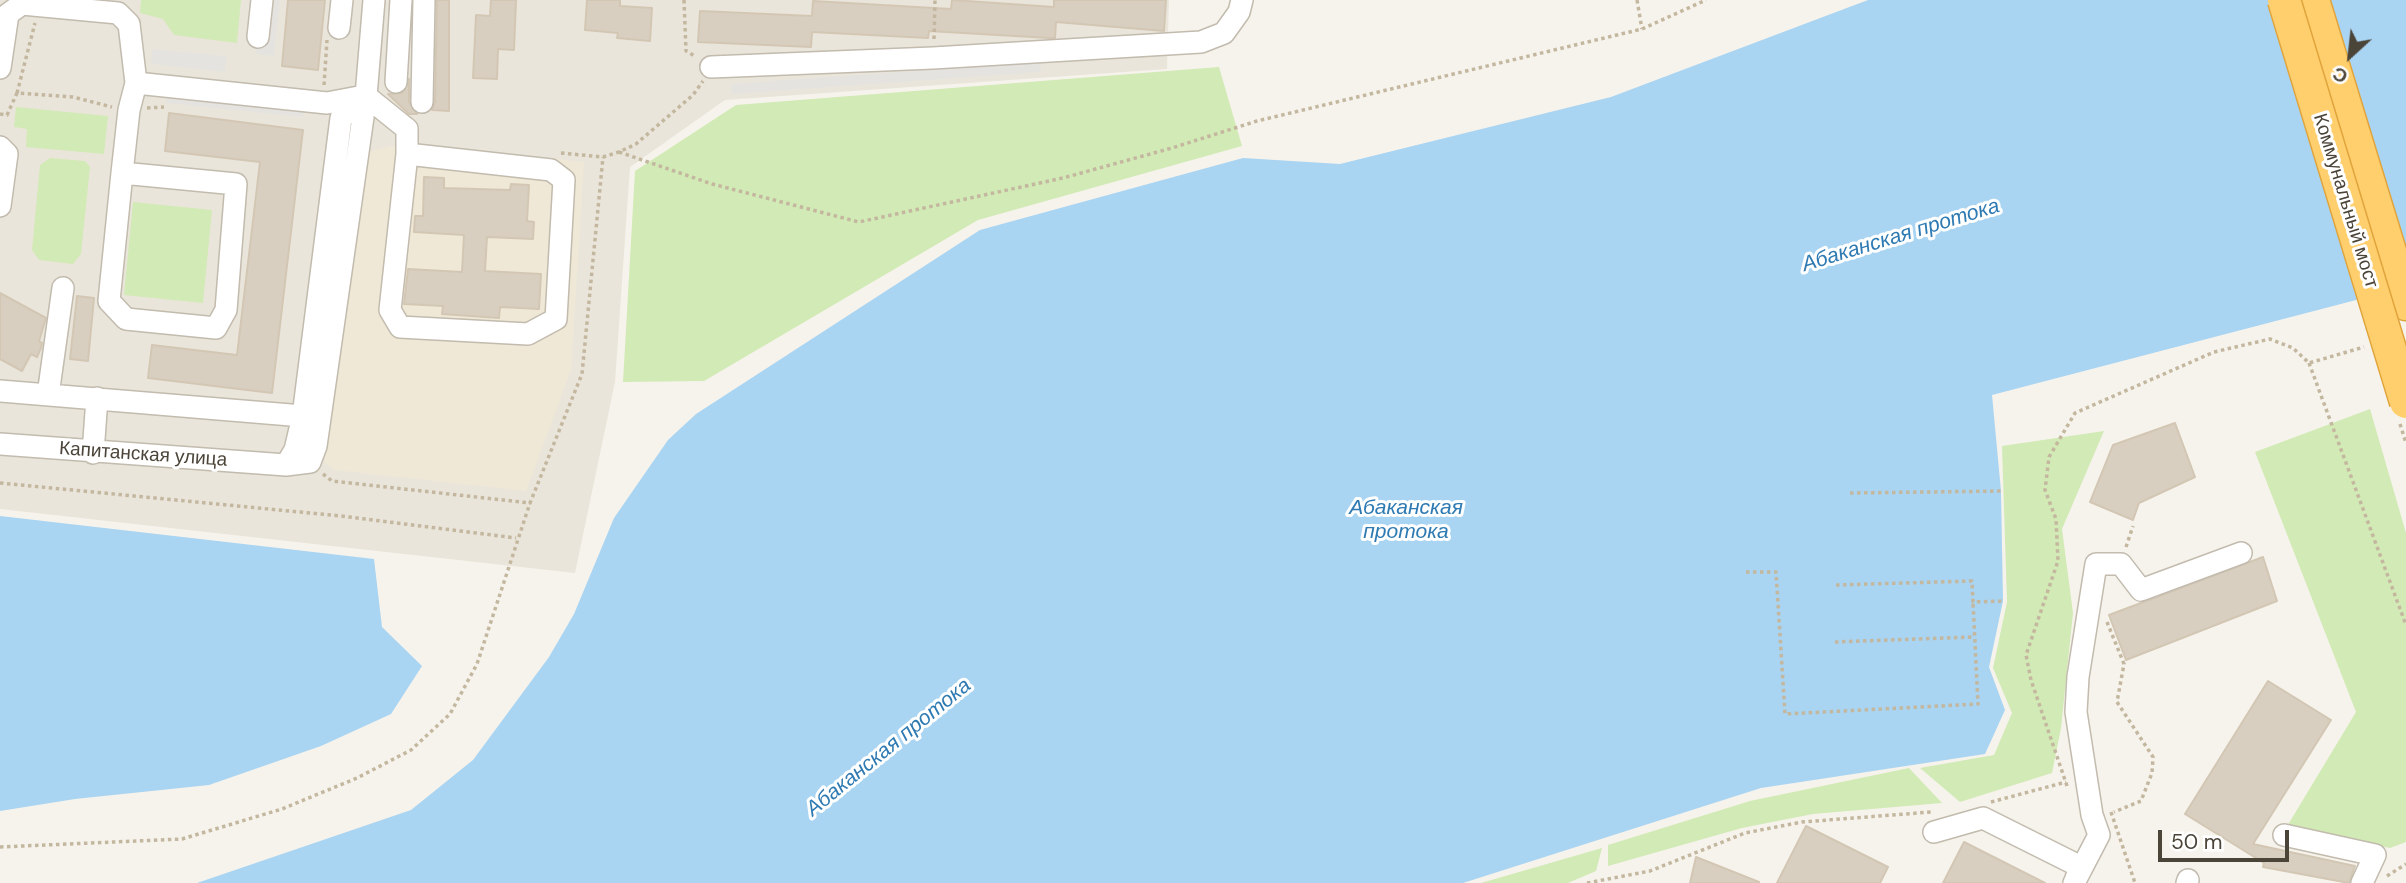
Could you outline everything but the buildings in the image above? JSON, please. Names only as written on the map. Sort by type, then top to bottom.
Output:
[{"type":"highway","name":"Коммунальный мост","points":[[2284,0],[2406,402]]},
{"type":"highway","name":"Коммунальный мост","points":[[2313,0],[2406,304]]},
{"type":"street","points":[[258,37],[262,0]]},
{"type":"street","points":[[333,34],[342,0]]},
{"type":"street","points":[[310,462],[316,446],[366,96],[374,0]]},
{"type":"street","points":[[396,82],[401,0]]},
{"type":"street","points":[[422,102],[424,0]]},
{"type":"street","points":[[711,67],[933,58],[1201,42],[1224,33],[1239,12],[1242,0]]},
{"type":"street","points":[[0,68],[8,14],[26,3],[118,13],[129,24],[136,83],[129,110],[122,173],[109,301],[126,319],[216,328],[226,310],[236,184],[122,173]]},
{"type":"street","points":[[136,83],[327,103],[366,96],[407,129],[407,154],[390,310],[400,327],[528,334],[556,319],[564,180],[551,170],[407,154]]},
{"type":"street","points":[[285,466],[295,450],[303,416],[341,118],[366,96]]},
{"type":"street","points":[[0,146],[7,154],[0,206]]},
{"type":"street","points":[[48,395],[63,288]]},
{"type":"street","points":[[0,391],[303,416]]},
{"type":"street","points":[[93,453],[97,398]]},
{"type":"street","name":"Капитанская улица","points":[[0,444],[285,466],[310,462]]},
{"type":"street","points":[[1934,832],[1983,818],[2078,875],[2099,835],[2092,816],[2076,712],[2078,677],[2096,564],[2121,564],[2140,590],[2241,553]]},
{"type":"street","points":[[2284,835],[2375,855],[2372,881]]},
{"type":"path","points":[[636,144],[693,96],[711,67],[687,51],[684,0]]},
{"type":"path","points":[[933,58],[936,0]]},
{"type":"path","points":[[1637,0],[1642,29]]},
{"type":"path","points":[[620,152],[712,184],[859,222],[1063,178],[1257,121],[1642,29],[1706,0]]},
{"type":"path","points":[[17,93],[35,29],[26,3]]},
{"type":"path","points":[[327,103],[323,78],[333,34]]},
{"type":"path","points":[[0,847],[182,839],[282,809],[357,778],[411,750],[450,714],[477,664],[516,538],[582,373],[603,157]]},
{"type":"path","points":[[2214,352],[2270,339],[2293,348],[2309,363],[2406,625]]},
{"type":"path","points":[[2309,363],[2370,345]]},
{"type":"path","points":[[310,462],[332,481],[530,503]]},
{"type":"path","points":[[0,483],[341,516],[516,538]]},
{"type":"path","points":[[1850,493],[2001,491]]},
{"type":"path","points":[[2121,564],[2133,526]]},
{"type":"path","points":[[1746,572],[1776,572],[1785,714],[1978,704],[1972,581],[1836,585]]},
{"type":"path","points":[[1973,602],[2003,601]]},
{"type":"path","points":[[2105,618],[2124,664],[2118,702],[2152,757],[2152,773],[2141,801],[2114,812]]},
{"type":"path","points":[[1835,642],[1974,637]]},
{"type":"path","points":[[1978,805],[2066,782]]},
{"type":"path","points":[[1587,883],[1650,871],[1745,833],[1802,822],[1938,811]]},
{"type":"path","points":[[2372,881],[2406,864]]},
{"type":"shaded area","points":[[0,0],[1169,0],[1167,69],[725,100],[630,167],[615,382],[575,573],[0,509]]},
{"type":"shaded area","points":[[262,0],[280,0],[274,56],[256,54]]},
{"type":"shaded area","points":[[152,49],[226,56],[225,72],[151,64]]},
{"type":"shaded area","points":[[1040,62],[1041,72],[732,94],[731,84]]},
{"type":"shaded area","points":[[167,93],[304,107],[303,117],[166,103]]},
{"type":"shaded area","points":[[405,143],[584,162],[571,370],[526,491],[335,470],[324,462],[368,152]]},
{"type":"green space","points":[[141,0],[241,0],[237,43],[174,35],[163,19],[140,13]]},
{"type":"green space","points":[[1219,67],[1242,146],[978,220],[704,381],[623,382],[635,171],[736,105]]},
{"type":"green space","points":[[16,107],[108,116],[104,154],[26,147],[27,129],[14,127]]},
{"type":"green space","points":[[50,158],[85,161],[90,167],[81,254],[73,264],[39,260],[32,250],[40,165]]},
{"type":"green space","points":[[133,202],[212,210],[203,303],[124,295]]},
{"type":"green space","points":[[2370,409],[2406,533],[2406,842],[2390,848],[2286,828],[2356,712],[2255,452]]},
{"type":"green space","points":[[2104,431],[2062,529],[2073,613],[2061,728],[2052,773],[1960,802],[1920,768],[1994,755],[2012,713],[1993,668],[2007,602],[2002,446]]},
{"type":"green space","points":[[1909,768],[1942,803],[1813,814],[1742,828],[1608,866],[1608,845],[1750,801]]},
{"type":"green space","points":[[1602,848],[1596,871],[1568,883],[1481,883]]},
{"type":"water","name":"Абаканская протока","points":[[1868,0],[2406,0],[2406,287],[1992,395],[2001,491],[2003,601],[1989,667],[2005,710],[1985,754],[1761,788],[1463,883],[197,883],[411,810],[473,760],[549,657],[574,614],[614,518],[668,440],[696,414],[980,230],[1243,158],[1340,164],[1611,97]]},
{"type":"water","points":[[0,516],[374,559],[382,627],[422,666],[391,714],[321,746],[209,785],[75,799],[0,811]]}]
